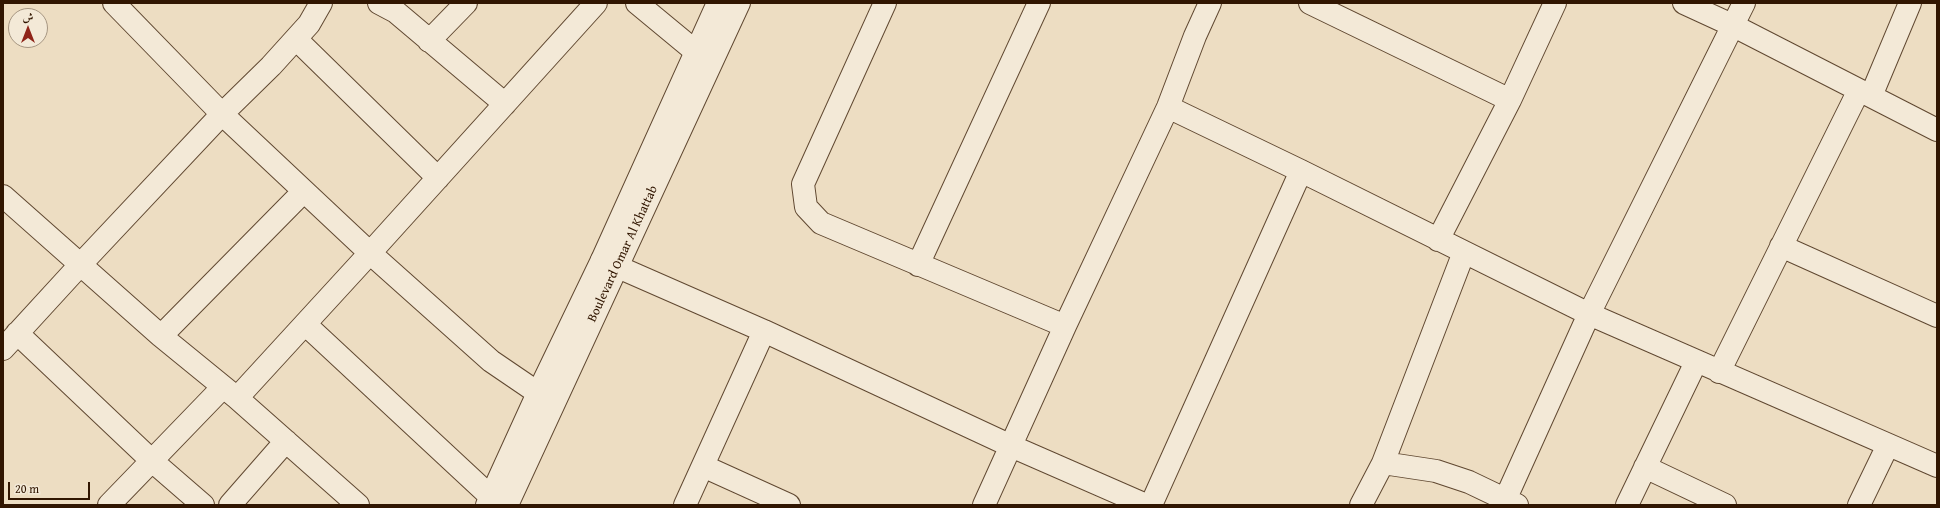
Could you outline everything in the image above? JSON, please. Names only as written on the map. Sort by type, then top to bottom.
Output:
[{"type":"street","points":[[114,3],[222,114],[370,253],[491,361],[538,393]]},
{"type":"street","points":[[203,505],[10,341],[222,114],[296,39],[309,24],[321,3]]},
{"type":"street","points":[[379,3],[396,12],[505,104]]},
{"type":"street","points":[[429,40],[466,3]]},
{"type":"street","points":[[109,505],[151,460],[230,392],[305,324],[596,3]]},
{"type":"street","points":[[637,3],[695,51]]},
{"type":"street","name":"Boulevard Omar Al Khattab","points":[[495,502],[538,393],[609,264],[695,51],[718,3]]},
{"type":"street","name":"Boulevard Omar Al Khattab","points":[[495,502],[609,264],[739,3]]},
{"type":"street","points":[[885,3],[802,184],[806,207],[821,223],[1065,326]]},
{"type":"street","points":[[918,265],[1039,3]]},
{"type":"street","points":[[984,505],[1065,326],[1168,107],[1195,36],[1210,3]]},
{"type":"street","points":[[1310,3],[1510,100]]},
{"type":"street","points":[[1438,240],[1510,100],[1555,3]]},
{"type":"street","points":[[1684,3],[1734,26],[1937,130]]},
{"type":"street","points":[[1383,463],[1436,471],[1469,482],[1511,502],[1589,314],[1734,26],[1744,3]]},
{"type":"street","points":[[1719,372],[1781,246],[1865,93],[1910,3]]},
{"type":"street","points":[[296,39],[438,178]]},
{"type":"street","points":[[1168,107],[1301,170],[1438,240],[1589,314],[1937,466]]},
{"type":"street","points":[[1151,505],[1301,170]]},
{"type":"street","points":[[161,336],[304,190]]},
{"type":"street","points":[[3,196],[161,336],[230,392],[358,505]]},
{"type":"street","points":[[1781,246],[1937,316]]},
{"type":"street","points":[[1361,505],[1383,463],[1464,252]]},
{"type":"street","points":[[609,264],[764,331],[1011,446],[1146,505]]},
{"type":"street","points":[[305,324],[495,502]]},
{"type":"street","points":[[684,505],[764,331]]},
{"type":"street","points":[[1626,505],[1696,362]]},
{"type":"street","points":[[230,505],[286,441]]},
{"type":"street","points":[[1859,505],[1888,445]]},
{"type":"street","points":[[703,466],[789,505]]},
{"type":"street","points":[[1645,467],[1725,505]]}]
